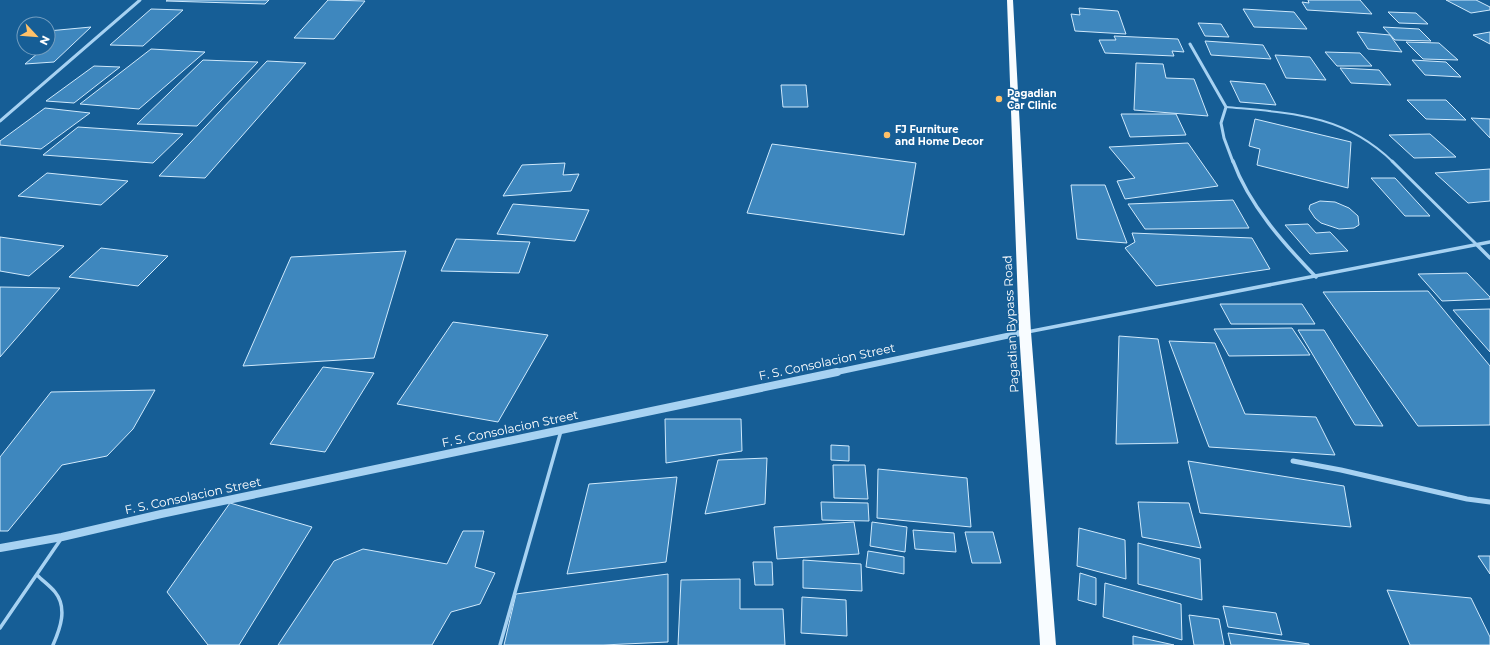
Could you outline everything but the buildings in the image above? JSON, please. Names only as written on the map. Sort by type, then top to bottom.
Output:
[{"type":"highway","name":"Pagadian Bypass Road","points":[[1010,0],[1025,332],[1048,645]]},
{"type":"street","points":[[0,121],[140,0]]},
{"type":"street","points":[[1190,44],[1226,107],[1221,123],[1224,138],[1238,176],[1270,227],[1316,277]]},
{"type":"street","points":[[1025,332],[1316,277],[1490,242]]},
{"type":"street","points":[[1477,245],[1490,258]]},
{"type":"street","name":"F. S. Consolacion Street","points":[[0,548],[62,537],[161,514],[561,431],[1025,332]]},
{"type":"street","points":[[1293,461],[1467,500],[1490,502]]},
{"type":"lane","points":[[1226,107],[1304,116],[1328,122],[1347,129],[1380,150],[1477,245]]},
{"type":"lane","points":[[500,645],[561,431]]},
{"type":"lane","points":[[0,628],[62,537]]},
{"type":"lane","points":[[37,574],[57,594],[63,610],[59,629],[53,645]]},
{"type":"place","name":"Pagadian Car Clinic","points":[[999,99]]},
{"type":"place","name":"FJ Furniture and Home Decor","points":[[887,135]]}]
